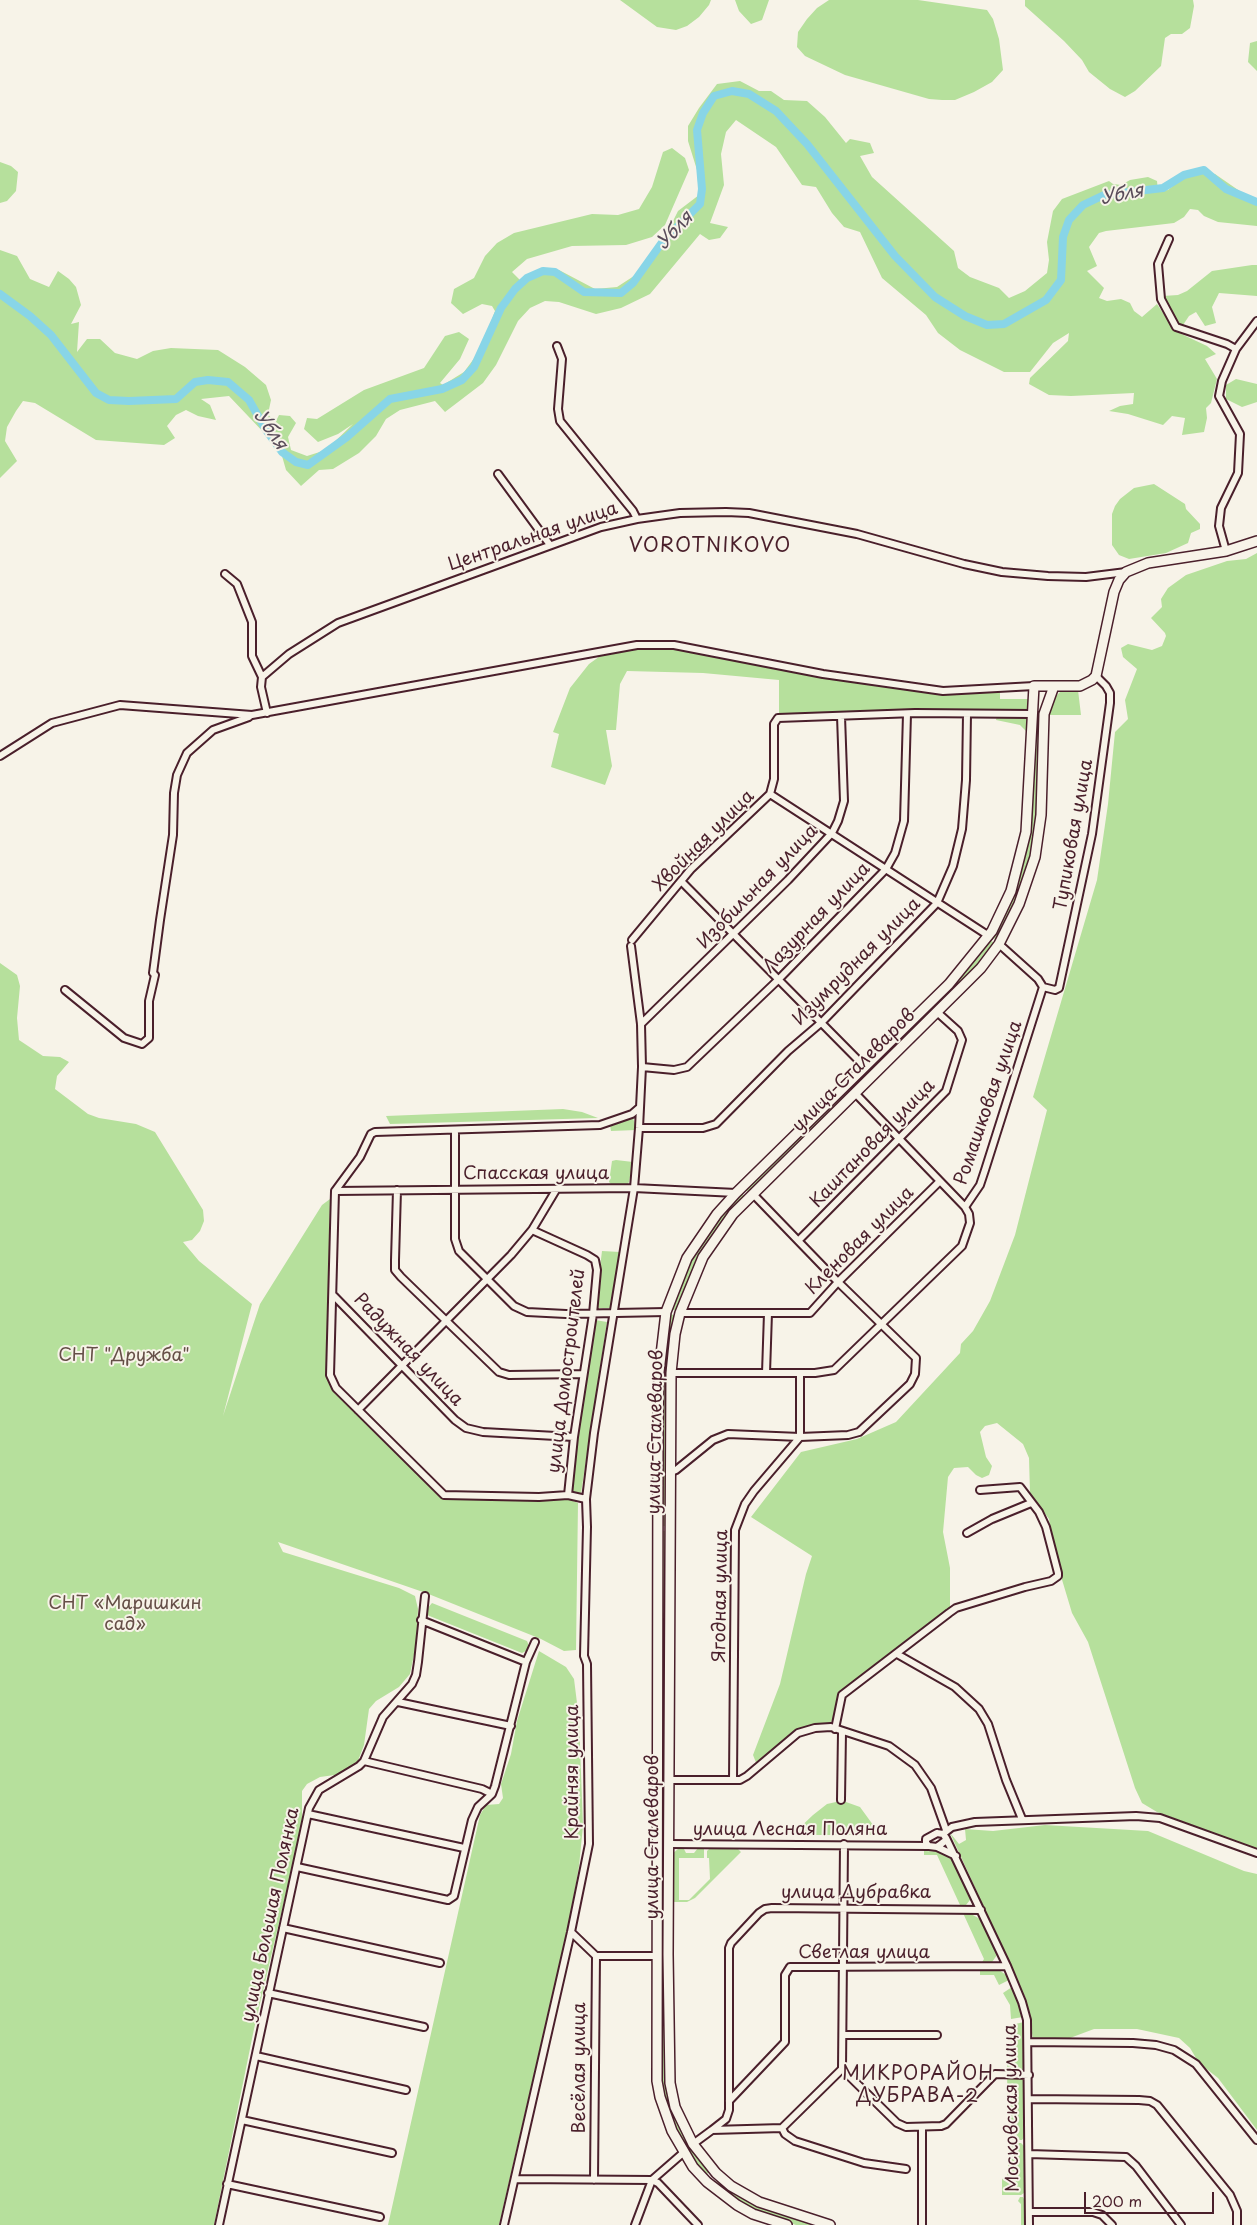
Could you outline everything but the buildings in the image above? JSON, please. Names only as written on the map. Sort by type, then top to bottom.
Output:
[{"type":"main road","points":[[1034,686],[1080,686],[1096,676],[1114,592],[1119,580],[1126,572],[1148,563],[1226,551],[1257,541]]},
{"type":"main road","name":"улица Сталеваров","points":[[787,2225],[753,2214],[720,2194],[707,2182],[682,2152],[664,2111],[656,2067],[659,1372],[666,1312],[687,1258],[717,1214],[864,1066],[949,984],[989,936],[1011,891],[1023,853],[1029,813],[1034,686]]},
{"type":"main road","name":"улица Сталеваров","points":[[830,2225],[759,2202],[731,2186],[716,2173],[694,2144],[675,2107],[670,2083],[668,2063],[671,1373],[675,1334],[680,1314],[703,1256],[715,1237],[751,1195],[980,968],[998,944],[1019,904],[1035,857],[1042,807],[1044,714],[1054,686]]},
{"type":"main road","points":[[1033,697],[1042,695],[1050,698]]},
{"type":"main road","points":[[1032,714],[1044,714]]},
{"type":"main road","points":[[989,936],[998,944]]},
{"type":"main road","points":[[864,1066],[873,1075]]},
{"type":"main road","points":[[738,1191],[751,1195]]},
{"type":"main road","points":[[666,1312],[680,1314]]},
{"type":"main road","points":[[658,1529],[670,1528]]},
{"type":"main road","points":[[658,1611],[670,1611]]},
{"type":"main road","points":[[657,1780],[670,1780]]},
{"type":"main road","points":[[656,1843],[669,1844]]},
{"type":"main road","points":[[664,2111],[675,2107]]},
{"type":"main road","points":[[707,2182],[716,2173]]},
{"type":"street","points":[[1169,239],[1158,264],[1162,299],[1176,327],[1227,344],[1236,349]]},
{"type":"street","points":[[1226,551],[1219,526],[1221,508],[1238,473],[1240,434],[1219,396],[1222,381],[1236,349],[1257,321]]},
{"type":"street","points":[[558,346],[562,359],[558,409],[560,421],[633,511],[637,519]]},
{"type":"street","points":[[498,474],[550,545]]},
{"type":"street","name":"Центральная улица","points":[[262,677],[289,654],[338,623],[600,527],[680,512],[749,514],[857,534],[964,564],[1002,572],[1086,577],[1126,572]]},
{"type":"street","points":[[225,574],[237,584],[252,622],[252,656],[262,677],[267,713]]},
{"type":"street","points":[[0,756],[52,724],[120,705],[252,715],[637,644],[674,645],[823,674],[943,691],[1034,686]]},
{"type":"street","name":"Тупиковая улица","points":[[1043,987],[1055,990],[1059,988],[1092,834],[1110,703],[1110,694],[1106,686],[1096,676]]},
{"type":"street","name":"Лазурная улица","points":[[642,1067],[674,1070],[687,1067],[779,979],[886,869],[895,853],[904,821],[907,714]]},
{"type":"street","name":"Изумрудная улица","points":[[639,1128],[703,1128],[716,1124],[788,1052],[822,1022],[937,903],[953,866],[962,829],[966,780],[967,714]]},
{"type":"street","points":[[840,716],[1032,714]]},
{"type":"street","points":[[65,990],[124,1038],[142,1044],[149,1038],[149,1001],[155,975],[153,973],[173,836],[174,793],[177,775],[187,753],[214,730],[252,715]]},
{"type":"street","name":"Хвойная улица","points":[[613,1313],[634,1188],[639,1128],[638,1108],[642,1067],[641,1024],[632,943],[681,881],[770,794],[774,779],[775,720],[782,717],[840,716]]},
{"type":"street","name":"Изобильная улица","points":[[641,1024],[832,833],[838,821],[844,800],[840,716]]},
{"type":"street","points":[[770,794],[989,936]]},
{"type":"street","points":[[681,881],[864,1066]]},
{"type":"street","points":[[998,944],[1038,979],[1043,987]]},
{"type":"street","name":"Ромашковая улица","points":[[671,1373],[800,1374],[827,1373],[834,1370],[962,1246],[970,1223],[969,1214],[965,1207],[980,1185],[1043,987]]},
{"type":"street","name":"Каштановая улица","points":[[799,1240],[941,1098],[950,1084],[962,1040],[958,1031],[937,1012]]},
{"type":"street","points":[[855,1093],[965,1207]]},
{"type":"street","points":[[335,1191],[360,1157],[369,1138],[375,1132],[600,1125],[632,1114],[638,1108]]},
{"type":"street","points":[[455,1130],[455,1239],[459,1250],[520,1310],[527,1312],[592,1314],[666,1312]]},
{"type":"street","name":"Кленовая улица","points":[[680,1314],[810,1313],[838,1282],[939,1182]]},
{"type":"street","name":"Спасская улица","points":[[335,1191],[634,1188],[738,1191]]},
{"type":"street","points":[[397,1190],[395,1270],[400,1278],[499,1372],[509,1375],[583,1374]]},
{"type":"street","points":[[358,1410],[532,1230],[556,1190]]},
{"type":"street","name":"Радужная улица","points":[[335,1191],[334,1296],[400,1365],[466,1428],[483,1432],[574,1437]]},
{"type":"street","points":[[671,1472],[719,1437],[728,1434],[800,1437],[848,1435],[859,1432],[910,1384],[915,1374],[916,1358],[838,1282],[799,1240],[751,1195]]},
{"type":"street","name":"улица Домостроителей","points":[[532,1230],[587,1255],[595,1260],[597,1270],[568,1495]]},
{"type":"street","name":"улица Домостроителей","points":[[334,1296],[330,1375],[336,1388],[444,1495],[539,1497],[568,1495],[586,1499]]},
{"type":"street","name":"Крайняя улица","points":[[504,2225],[572,1932],[589,1844],[587,1664],[584,1656],[588,1527],[586,1499],[613,1313]]},
{"type":"street","points":[[766,1373],[768,1314]]},
{"type":"street","points":[[800,1374],[800,1437]]},
{"type":"street","name":"Ягодная улица","points":[[734,1780],[735,1530],[745,1504],[754,1491],[800,1437]]},
{"type":"street","points":[[835,1729],[842,1695],[956,1608],[1024,1586],[1051,1581],[1058,1576],[1046,1527],[1039,1512],[1020,1488],[980,1490]]},
{"type":"street","points":[[967,1533],[992,1519],[1031,1503]]},
{"type":"street","points":[[425,1596],[416,1675],[412,1684],[398,1702],[383,1717],[364,1761],[482,1789],[492,1794]]},
{"type":"street","points":[[421,1620],[526,1662]]},
{"type":"street","points":[[296,1867],[448,1900],[454,1896],[472,1820],[478,1807],[492,1794],[502,1764],[526,1662],[535,1642]]},
{"type":"street","points":[[898,1654],[955,1687],[979,1709],[988,1724],[1006,1780],[1022,1819]]},
{"type":"street","points":[[398,1702],[511,1726]]},
{"type":"street","name":"Московская улица","points":[[670,1780],[740,1780],[798,1733],[816,1728],[835,1729],[889,1746],[915,1765],[931,1788],[945,1834],[1007,1966],[1022,2002],[1027,2020],[1029,2225]]},
{"type":"street","points":[[841,1800],[842,1732]]},
{"type":"street","name":"улица Большая Полянка","points":[[219,2225],[309,1808],[319,1790],[364,1761]]},
{"type":"street","points":[[308,1814],[464,1848]]},
{"type":"street","name":"улица Лесная Поляна","points":[[912,1845],[937,1833],[945,1834],[957,1825],[975,1822],[1136,1816],[1160,1818],[1257,1853]]},
{"type":"street","points":[[933,1847],[942,1844],[945,1834]]},
{"type":"street","points":[[926,1839],[926,1843],[933,1847],[956,1856]]},
{"type":"street","name":"улица Лесная Поляна","points":[[669,1844],[844,1844],[933,1847]]},
{"type":"street","points":[[712,2130],[782,2128],[842,2069],[844,1844]]},
{"type":"street","name":"улица Дубравка","points":[[694,2144],[728,2115],[729,1948],[731,1943],[765,1909],[981,1910]]},
{"type":"street","points":[[283,1928],[440,1963]]},
{"type":"street","points":[[572,1932],[596,1956],[656,1956]]},
{"type":"street","name":"Весёлая улица","points":[[594,2180],[596,1956]]},
{"type":"street","name":"Светлая улица","points":[[729,2101],[785,2042],[786,1970],[790,1967],[1007,1966]]},
{"type":"street","points":[[268,1993],[424,2027]]},
{"type":"street","points":[[843,2035],[937,2034]]},
{"type":"street","points":[[1028,2042],[1156,2044],[1174,2050],[1196,2064],[1257,2140]]},
{"type":"street","points":[[256,2056],[406,2090]]},
{"type":"street","points":[[842,2069],[897,2123],[906,2127],[941,2126],[946,2124],[995,2074],[1029,2075]]},
{"type":"street","points":[[1029,2099],[1139,2100],[1150,2101],[1157,2105],[1230,2195],[1237,2211],[1237,2225]]},
{"type":"street","points":[[242,2120],[392,2153]]},
{"type":"street","points":[[922,2127],[922,2225]]},
{"type":"street","points":[[782,2128],[785,2134],[796,2140],[864,2163],[906,2169]]},
{"type":"street","points":[[635,2225],[652,2180],[682,2152]]},
{"type":"street","points":[[1029,2154],[1126,2157],[1136,2166],[1181,2225]]},
{"type":"street","points":[[516,2179],[652,2180],[698,2225]]},
{"type":"street","points":[[227,2184],[380,2217]]},
{"type":"street","points":[[1029,2212],[1093,2212],[1102,2215],[1112,2225]]},
{"type":"green space","points":[[620,0],[711,0],[699,17],[687,26],[676,30],[657,27]]},
{"type":"green space","points":[[735,0],[769,0],[762,20],[751,24],[739,11]]},
{"type":"green space","points":[[829,0],[918,0],[987,10],[993,19],[999,39],[1003,70],[992,82],[955,100],[929,99],[845,75],[805,56],[797,47],[798,32],[817,8]]},
{"type":"green space","points":[[1025,0],[1193,0],[1194,6],[1190,28],[1182,34],[1171,34],[1165,38],[1161,66],[1135,91],[1125,97],[1110,89],[1089,72],[1082,60],[1064,41],[1025,6]]},
{"type":"green space","points":[[1257,41],[1257,71],[1248,62],[1250,43]]},
{"type":"green space","points":[[740,81],[759,91],[771,91],[784,100],[807,101],[825,117],[846,143],[850,139],[870,143],[874,153],[860,156],[872,177],[954,251],[958,268],[970,277],[999,288],[1009,298],[1025,291],[1047,273],[1049,260],[1047,242],[1053,211],[1062,199],[1109,181],[1113,184],[1121,185],[1130,180],[1148,177],[1157,181],[1158,191],[1168,190],[1186,175],[1208,172],[1215,174],[1257,203],[1257,226],[1218,222],[1204,216],[1198,210],[1190,209],[1184,217],[1174,223],[1099,233],[1089,247],[1097,266],[1087,271],[1104,288],[1099,298],[1107,301],[1121,299],[1130,303],[1134,311],[1142,317],[1157,304],[1175,331],[1207,346],[1216,354],[1205,359],[1217,379],[1211,403],[1206,408],[1207,418],[1204,432],[1182,435],[1185,418],[1172,416],[1163,425],[1128,414],[1109,411],[1120,406],[1133,404],[1134,393],[1071,396],[1049,395],[1029,384],[1030,378],[1068,341],[1069,333],[1053,343],[1030,372],[1004,372],[960,350],[938,333],[926,315],[882,278],[860,232],[844,227],[832,213],[816,187],[802,185],[776,147],[736,120],[726,132],[721,154],[724,185],[710,223],[728,227],[720,238],[709,240],[700,234],[650,294],[621,308],[596,314],[559,302],[545,301],[530,308],[518,321],[496,365],[483,383],[445,412],[435,401],[400,410],[386,419],[376,436],[359,453],[333,469],[319,470],[301,486],[286,470],[282,456],[267,436],[229,396],[201,399],[210,405],[216,420],[198,416],[186,410],[176,415],[167,426],[175,438],[164,445],[96,440],[35,403],[23,401],[7,427],[5,441],[17,461],[0,478],[0,250],[17,256],[30,279],[49,287],[58,271],[76,287],[81,305],[71,324],[79,322],[77,352],[87,339],[100,339],[115,353],[137,359],[153,351],[171,348],[218,350],[245,367],[266,385],[271,400],[268,414],[275,423],[279,415],[290,416],[296,423],[288,437],[291,450],[307,456],[326,450],[353,424],[338,434],[318,442],[304,429],[307,418],[317,419],[364,390],[424,368],[445,336],[459,332],[469,339],[460,359],[440,383],[443,385],[464,372],[481,349],[495,311],[492,306],[482,304],[463,314],[451,303],[454,289],[474,278],[485,256],[497,243],[514,233],[592,214],[618,215],[639,209],[652,187],[663,152],[672,148],[685,158],[689,170],[665,225],[652,237],[626,245],[572,246],[527,259],[512,272],[522,282],[538,274],[559,270],[595,289],[617,287],[637,274],[671,225],[678,211],[699,195],[697,170],[688,141],[688,126],[717,84]]},
{"type":"green space","points":[[0,162],[11,166],[18,172],[16,191],[7,201],[0,203]]},
{"type":"green space","points":[[1257,265],[1257,296],[1219,293],[1212,307],[1216,323],[1205,326],[1196,312],[1189,316],[1183,325],[1176,323],[1166,308],[1163,296],[1178,295],[1187,291],[1212,271]]},
{"type":"green space","points":[[1236,379],[1257,384],[1257,402],[1242,407],[1226,399],[1226,385]]},
{"type":"green space","points":[[1154,484],[1185,504],[1186,509],[1200,524],[1200,529],[1191,533],[1188,543],[1166,553],[1129,559],[1119,555],[1112,545],[1112,514],[1115,506],[1120,499],[1134,488]]},
{"type":"green space","points":[[1257,553],[1257,1849],[1157,1812],[1142,1803],[1135,1788],[1088,1642],[1072,1613],[1054,1553],[1049,1519],[1030,1493],[1029,1458],[1023,1444],[997,1423],[985,1426],[980,1432],[986,1457],[992,1466],[989,1475],[982,1478],[968,1467],[954,1468],[948,1477],[943,1532],[950,1568],[950,1608],[884,1658],[839,1697],[829,1726],[809,1726],[793,1733],[757,1765],[753,1755],[780,1684],[812,1556],[751,1517],[801,1452],[857,1439],[896,1422],[960,1353],[961,1344],[973,1331],[990,1301],[1015,1235],[1047,1110],[1033,1097],[1097,880],[1108,804],[1115,732],[1128,719],[1125,700],[1137,669],[1123,657],[1121,648],[1128,644],[1152,650],[1162,646],[1166,636],[1165,633],[1151,618],[1162,607],[1161,599],[1168,588],[1186,575],[1227,561],[1246,559]]},
{"type":"green space","points":[[638,647],[682,650],[831,679],[928,692],[943,693],[1000,689],[1000,699],[1030,699],[1030,708],[1028,712],[779,715],[779,680],[703,673],[627,671],[620,684],[616,730],[606,730],[612,766],[605,785],[551,767],[559,734],[553,732],[570,688],[589,664],[603,654]]},
{"type":"green space","points":[[1062,690],[1078,690],[1081,715],[1048,715],[1053,699]]},
{"type":"green space","points":[[997,715],[1029,717],[1029,735],[1026,734],[1026,731],[1020,725],[996,720]]},
{"type":"green space","points":[[1036,715],[1041,715],[1037,831],[1024,888],[996,940],[993,937],[1016,885],[1028,842],[1032,803],[1033,744]]},
{"type":"green space","points":[[989,940],[995,943],[984,960],[871,1071],[868,1068]]},
{"type":"green space","points":[[0,963],[17,975],[20,986],[17,1018],[19,1040],[43,1056],[60,1057],[69,1062],[57,1076],[55,1089],[88,1114],[99,1118],[136,1124],[155,1132],[203,1210],[204,1221],[200,1231],[192,1240],[183,1242],[199,1261],[252,1304],[223,1416],[260,1304],[322,1205],[330,1199],[327,1372],[332,1387],[443,1498],[518,1501],[568,1499],[578,1503],[576,1650],[564,1651],[541,1639],[426,1593],[278,1542],[283,1552],[399,1588],[415,1596],[418,1609],[416,1645],[410,1674],[399,1687],[376,1701],[369,1709],[364,1745],[356,1766],[342,1774],[320,1777],[307,1784],[302,1791],[302,1825],[254,2029],[214,2225],[0,2225]]},
{"type":"green space","points":[[865,1071],[868,1075],[750,1193],[745,1190]]},
{"type":"green space","points":[[563,1109],[582,1112],[598,1118],[390,1124],[386,1116]]},
{"type":"green space","points":[[633,1117],[636,1130],[611,1131],[610,1125]]},
{"type":"green space","points":[[612,1161],[633,1162],[627,1185],[614,1187],[609,1182]]},
{"type":"green space","points":[[742,1193],[745,1197],[727,1219],[677,1310],[672,1310],[687,1263],[713,1222]]},
{"type":"green space","points":[[602,1251],[620,1252],[611,1308],[595,1308]]},
{"type":"green space","points":[[671,1314],[675,1316],[666,1526],[663,1526],[660,1395]]},
{"type":"green space","points":[[595,1320],[607,1322],[581,1493],[569,1491]]},
{"type":"green space","points":[[662,1531],[666,1531],[668,1534],[667,1610],[662,1610]]},
{"type":"green space","points":[[432,1603],[527,1641],[529,1646],[522,1653],[427,1615],[426,1610]]},
{"type":"green space","points":[[661,1613],[667,1613],[666,1660],[662,1660]]},
{"type":"green space","points":[[539,1651],[566,1667],[574,1679],[579,1719],[583,1826],[579,1866],[570,1918],[499,2225],[388,2225],[480,1815],[486,1805],[499,1804],[503,1798],[501,1784],[511,1754],[517,1721]]},
{"type":"green space","points":[[662,1664],[668,1667],[666,1778],[660,1777]]},
{"type":"green space","points":[[661,1782],[665,1782],[665,1839],[662,1840],[660,1837]]},
{"type":"green space","points":[[846,1802],[860,1807],[876,1829],[876,1835],[792,1835],[827,1804]]},
{"type":"green space","points":[[1045,1825],[1148,1831],[1244,1871],[1257,1874],[1257,2130],[1218,2078],[1199,2063],[1190,2048],[1179,2038],[1137,2029],[1094,2029],[1062,2041],[1056,2039],[1052,2041],[1033,2039],[1026,1999],[951,1834],[959,1844],[966,1840],[965,1829],[993,1831]]},
{"type":"green space","points":[[661,1846],[664,1846],[666,1850],[670,2099],[669,2102],[665,2103],[660,2085]]},
{"type":"green space","points":[[698,1848],[704,1848],[704,1858],[679,1858],[679,1900],[689,1900],[710,1879],[707,1851],[710,1848],[738,1849],[741,1852],[695,1898],[687,1902],[672,1902],[672,1854],[678,1849],[684,1849],[686,1853],[694,1853]]},
{"type":"green space","points":[[924,1851],[943,1852],[952,1860],[970,1897],[966,1905],[957,1907],[960,1905],[937,1855],[924,1855]]},
{"type":"green space","points":[[958,1911],[971,1914],[980,1919],[997,1955],[990,1965],[981,1964],[984,1959],[963,1913],[957,1913]]},
{"type":"green space","points":[[980,1970],[999,1970],[1009,1980],[999,1985],[994,1975],[980,1975]]},
{"type":"green space","points":[[1012,1987],[1020,2003],[1023,2017],[1011,2019],[1010,2005],[1003,1993]]},
{"type":"green space","points":[[1024,2022],[1025,2070],[1021,2073],[1007,2074],[1007,2065],[1012,2064],[1011,2025]]},
{"type":"green space","points":[[1007,2076],[1021,2077],[1025,2080],[1025,2136],[1022,2140],[1009,2140]]},
{"type":"green space","points":[[674,2113],[709,2168],[709,2172],[706,2175],[697,2168],[669,2118]]},
{"type":"green space","points":[[1009,2143],[1021,2143],[1025,2147],[1024,2193],[1021,2195],[1002,2195],[1002,2179],[1007,2176],[1008,2170]]},
{"type":"green space","points":[[717,2180],[821,2225],[796,2225],[755,2211],[715,2186]]},
{"type":"green space","points":[[1020,2197],[1023,2197],[1025,2201],[1025,2225],[1021,2225],[1021,2204],[1018,2201]]},
{"type":"waterway","name":"Убля","points":[[0,294],[30,316],[51,335],[96,393],[109,400],[176,399],[195,382],[208,380],[228,382],[249,400],[266,430],[282,452],[296,462],[308,465],[347,437],[390,399],[442,389],[462,380],[474,367],[501,308],[515,289],[527,278],[543,271],[555,272],[584,292],[621,293],[633,283],[663,241],[700,204],[702,189],[697,130],[703,113],[714,96],[732,91],[749,94],[776,111],[807,144],[895,256],[935,297],[965,316],[987,325],[1004,324],[1046,300],[1061,280],[1063,237],[1069,220],[1083,205],[1104,195],[1163,188],[1184,175],[1204,170],[1226,189],[1257,202]]},
{"type":"district","name":"VOROTNIKOVO","points":[[710,546]]},
{"type":"district","name":"МИКРОРАЙОН ДУБРАВА-2","points":[[918,2086]]},
{"type":"park label","name":"СНТ \"Дружба\"","points":[[124,1356]]},
{"type":"park label","name":"СНТ «Маришкин сад»","points":[[125,1614]]}]
